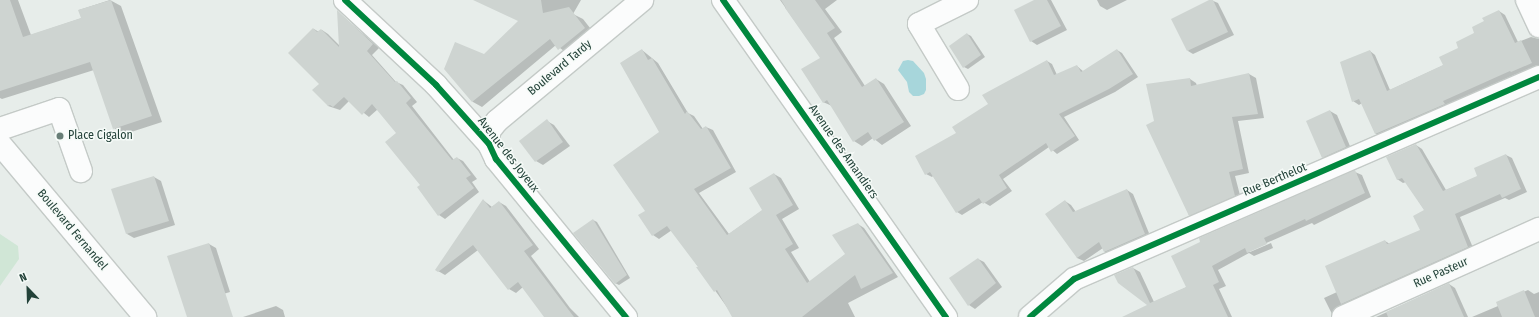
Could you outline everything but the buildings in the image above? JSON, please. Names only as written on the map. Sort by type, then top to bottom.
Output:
[{"type":"street","name":"Avenue des Joyeux","points":[[345,0],[436,86],[489,144],[496,159],[626,317]]},
{"type":"street","name":"Boulevard Tardy","points":[[489,144],[489,131],[496,121],[642,0]]},
{"type":"street","name":"Avenue des Amandiers","points":[[723,0],[946,317]]},
{"type":"street","points":[[958,89],[919,24],[967,0]]},
{"type":"street","points":[[1527,0],[1539,26]]},
{"type":"street","name":"Rue Berthelot","points":[[1030,317],[1074,279],[1539,78]]},
{"type":"street","points":[[0,130],[59,109],[81,171]]},
{"type":"street","name":"Boulevard Fernandel","points":[[0,144],[145,317]]},
{"type":"street","name":"Rue Pasteur","points":[[1343,317],[1539,229]]},
{"type":"green space","points":[[0,234],[18,246],[19,259],[0,286]]},
{"type":"water","points":[[903,61],[913,61],[924,73],[926,79],[926,90],[924,94],[919,96],[913,96],[909,92],[907,82],[898,70]]},
{"type":"cycle path","points":[[345,0],[436,85],[489,144],[496,159],[626,317]]},
{"type":"cycle path","points":[[723,0],[946,317]]},
{"type":"cycle path","points":[[1030,317],[1074,279],[1539,77]]},
{"type":"place","name":"Place Cigalon","points":[[60,136]]}]
